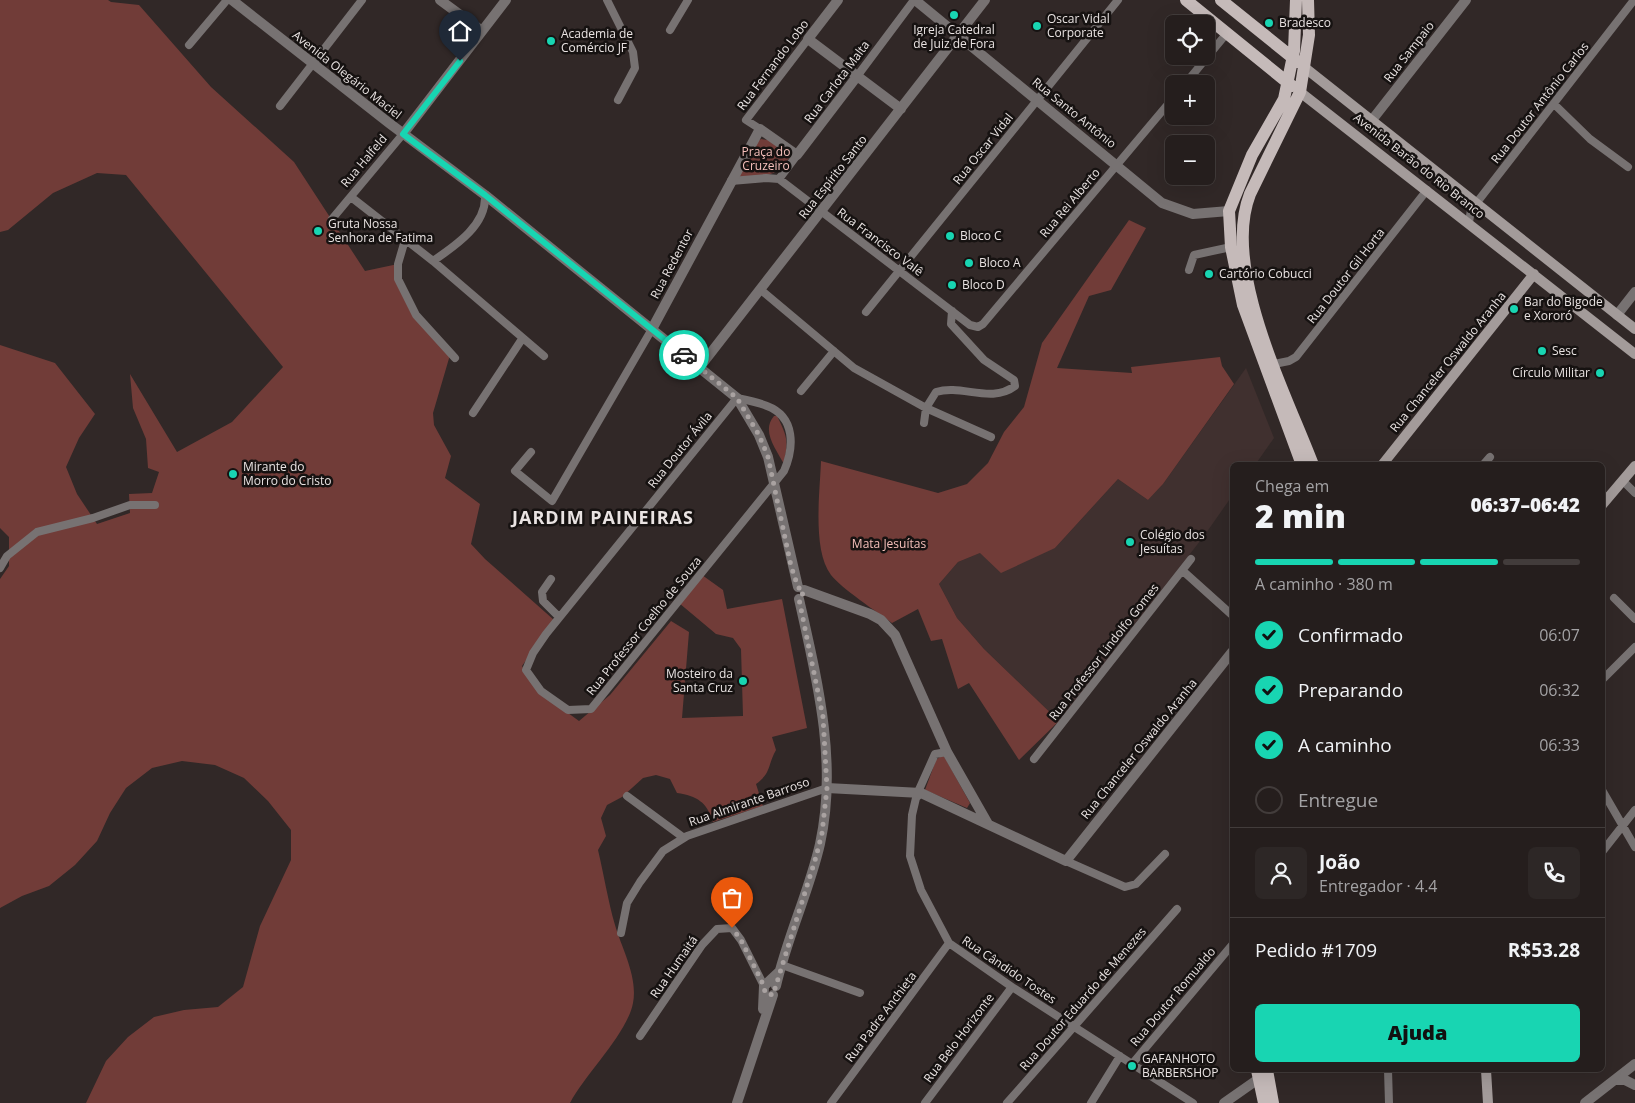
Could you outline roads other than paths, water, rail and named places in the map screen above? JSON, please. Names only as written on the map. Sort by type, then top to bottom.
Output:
[{"type":"main road","name":"Avenida Barão do Rio Branco","points":[[1186,0],[1300,92],[1469,222],[1635,354]]},
{"type":"main road","name":"Avenida Barão do Rio Branco","points":[[1221,0],[1635,329]]},
{"type":"main road","points":[[1296,0],[1295,37],[1284,99],[1252,155],[1229,211],[1231,247],[1243,305],[1301,462]]},
{"type":"main road","points":[[1308,0],[1309,35],[1300,92],[1246,205],[1242,235],[1251,299],[1312,462]]},
{"type":"main road","points":[[1281,48],[1295,37]]},
{"type":"main road","points":[[1229,211],[1235,218],[1242,268],[1247,276]]},
{"type":"main road","name":"Rua Chanceler Oswaldo Aranha","points":[[1384,462],[1534,274]]},
{"type":"main road","points":[[1605,502],[1635,466]]},
{"type":"main road","points":[[1264,1103],[1265,1072]]},
{"type":"main road","points":[[1265,1072],[1273,1103]]},
{"type":"main road","points":[[1486,1072],[1488,1103]]},
{"type":"street","points":[[189,45],[227,0]]},
{"type":"street","name":"Avenida Olegário Maciel","points":[[232,0],[312,64],[485,195],[737,398],[759,435],[768,457],[773,485],[800,592],[823,717],[827,788],[820,844],[780,969],[770,988],[761,1030],[737,1103]]},
{"type":"street","points":[[280,106],[362,0]]},
{"type":"street","points":[[440,0],[482,32]]},
{"type":"street","name":"Rua Halfeld","points":[[332,219],[403,134],[506,0]]},
{"type":"street","points":[[607,0],[633,52],[635,68],[618,100]]},
{"type":"street","points":[[670,30],[688,0]]},
{"type":"street","name":"Rua Fernando Lobo","points":[[797,155],[746,120],[838,0]]},
{"type":"street","name":"Rua Santo Antônio","points":[[915,0],[1117,164],[1152,196],[1176,210],[1193,214],[1229,211]]},
{"type":"street","name":"Rua Carlota Malta","points":[[779,179],[915,0]]},
{"type":"street","name":"Rua Espírito Santo","points":[[700,368],[985,0]]},
{"type":"street","name":"Rua Oscar Vidal","points":[[866,312],[1118,0]]},
{"type":"street","name":"Rua Sampaio","points":[[1372,120],[1466,0]]},
{"type":"street","name":"Rua Doutor Antônio Carlos","points":[[1469,222],[1468,216],[1476,203],[1634,0]]},
{"type":"street","points":[[1192,75],[1227,33]]},
{"type":"street","points":[[808,39],[901,109]]},
{"type":"street","points":[[1554,104],[1590,139],[1628,167]]},
{"type":"street","name":"Rua Rei Alberto","points":[[984,324],[1165,108]]},
{"type":"street","name":"Rua Redentor","points":[[531,452],[515,471],[552,501],[576,463],[652,329],[760,130]]},
{"type":"street","points":[[731,181],[766,178],[779,179]]},
{"type":"street","name":"Rua Francisco Valê","points":[[779,179],[970,325],[978,327],[984,324]]},
{"type":"street","name":"Rua Doutor Gil Horta","points":[[1274,364],[1289,361],[1296,357],[1428,190]]},
{"type":"street","points":[[433,260],[452,248],[471,230],[481,216],[485,204],[485,195]]},
{"type":"street","points":[[351,196],[433,260],[522,339],[544,356]]},
{"type":"street","points":[[405,240],[398,264],[398,279],[416,314],[455,358]]},
{"type":"street","points":[[1189,270],[1194,254],[1231,247]]},
{"type":"street","points":[[761,290],[834,351],[873,380],[926,408],[991,437]]},
{"type":"street","points":[[1617,315],[1635,292]]},
{"type":"street","points":[[924,423],[926,408],[936,392],[946,388],[976,394],[993,394],[1015,386],[1014,380],[984,360],[951,324],[952,310]]},
{"type":"street","points":[[473,413],[522,339]]},
{"type":"street","points":[[801,390],[834,351]]},
{"type":"street","points":[[737,398],[768,406],[780,414],[788,426],[792,439],[791,456],[784,472],[773,485]]},
{"type":"street","name":"Rua Doutor Ávila","points":[[546,634],[737,398]]},
{"type":"street","points":[[1486,462],[1490,457]]},
{"type":"street","points":[[1623,481],[1635,493]]},
{"type":"street","name":"Rua Professor Coelho de Souza","points":[[546,634],[533,653],[526,670],[541,691],[568,710],[592,709],[773,485]]},
{"type":"street","points":[[0,568],[7,556],[37,532],[93,518],[130,505],[155,505]]},
{"type":"street","name":"Rua Professor Lindolfo Gomes","points":[[1034,759],[1191,559]]},
{"type":"street","points":[[1183,571],[1230,613]]},
{"type":"street","points":[[551,579],[542,592],[544,601],[559,618]]},
{"type":"street","points":[[800,592],[870,614],[889,627],[901,644],[920,696],[947,752],[989,825]]},
{"type":"street","points":[[1614,598],[1635,619]]},
{"type":"street","points":[[1605,677],[1635,647]]},
{"type":"street","name":"Rua Chanceler Oswaldo Aranha","points":[[1066,861],[1230,655]]},
{"type":"street","name":"Rua Cândido Tostes","points":[[947,752],[935,754],[916,798],[912,815],[910,856],[921,890],[949,943],[1012,987],[1193,1103]]},
{"type":"street","name":"Rua Almirante Barroso","points":[[621,933],[627,903],[663,851],[684,838],[827,788],[919,793],[964,812],[1113,883],[1130,887],[1165,854]]},
{"type":"street","points":[[627,796],[684,838]]},
{"type":"street","points":[[964,812],[972,809],[974,800]]},
{"type":"street","points":[[1605,801],[1635,848]]},
{"type":"street","points":[[1605,848],[1635,810]]},
{"type":"street","name":"Rua Doutor Eduardo de Menezes","points":[[1007,1103],[1177,910]]},
{"type":"street","name":"Rua Humaitá","points":[[640,1036],[702,945],[717,929],[732,928],[770,988]]},
{"type":"street","name":"Rua Padre Anchieta","points":[[831,1103],[949,943]]},
{"type":"street","name":"Rua Doutor Romualdo","points":[[1132,1064],[1230,947]]},
{"type":"street","points":[[780,969],[860,993]]},
{"type":"street","name":"Rua Belo Horizonte","points":[[925,1103],[1012,987]]},
{"type":"street","points":[[1091,1103],[1120,1056]]},
{"type":"street","points":[[1585,1103],[1634,1066]]},
{"type":"street","points":[[1616,1080],[1633,1084],[1630,1074],[1634,1066]]},
{"type":"street","points":[[1224,1103],[1265,1072]]},
{"type":"street","points":[[1388,1072],[1389,1103]]},
{"type":"place","name":"Igreja Catedral de Juiz de Fora","points":[[954,15]]},
{"type":"place","name":"Bradesco","points":[[1269,23]]},
{"type":"place","name":"Oscar Vidal Corporate","points":[[1037,26]]},
{"type":"place","name":"Academia de Comércio JF","points":[[551,41]]},
{"type":"place","name":"Gruta Nossa Senhora de Fatima","points":[[318,231]]},
{"type":"place","name":"Bloco C","points":[[950,236]]},
{"type":"place","name":"Bloco A","points":[[969,263]]},
{"type":"place","name":"Cartório Cobucci","points":[[1209,274]]},
{"type":"place","name":"Bloco D","points":[[952,285]]},
{"type":"place","name":"Bar do Bigode e Xororó","points":[[1514,309]]},
{"type":"place","name":"Sesc","points":[[1542,351]]},
{"type":"place","name":"Círculo Militar","points":[[1600,373]]},
{"type":"place","name":"Mirante do Morro do Cristo","points":[[233,474]]},
{"type":"place","name":"Colégio dos Jesuítas","points":[[1130,542]]},
{"type":"place","name":"Mosteiro da Santa Cruz","points":[[743,681]]},
{"type":"place","name":"GAFANHOTO BARBERSHOP","points":[[1132,1066]]},
{"type":"district","name":"JARDIM PAINEIRAS","points":[[603,518]]},
{"type":"park label","name":"Praça do Cruzeiro","points":[[766,159]]},
{"type":"park label","name":"Mata Jesuítas","points":[[889,544]]}]
